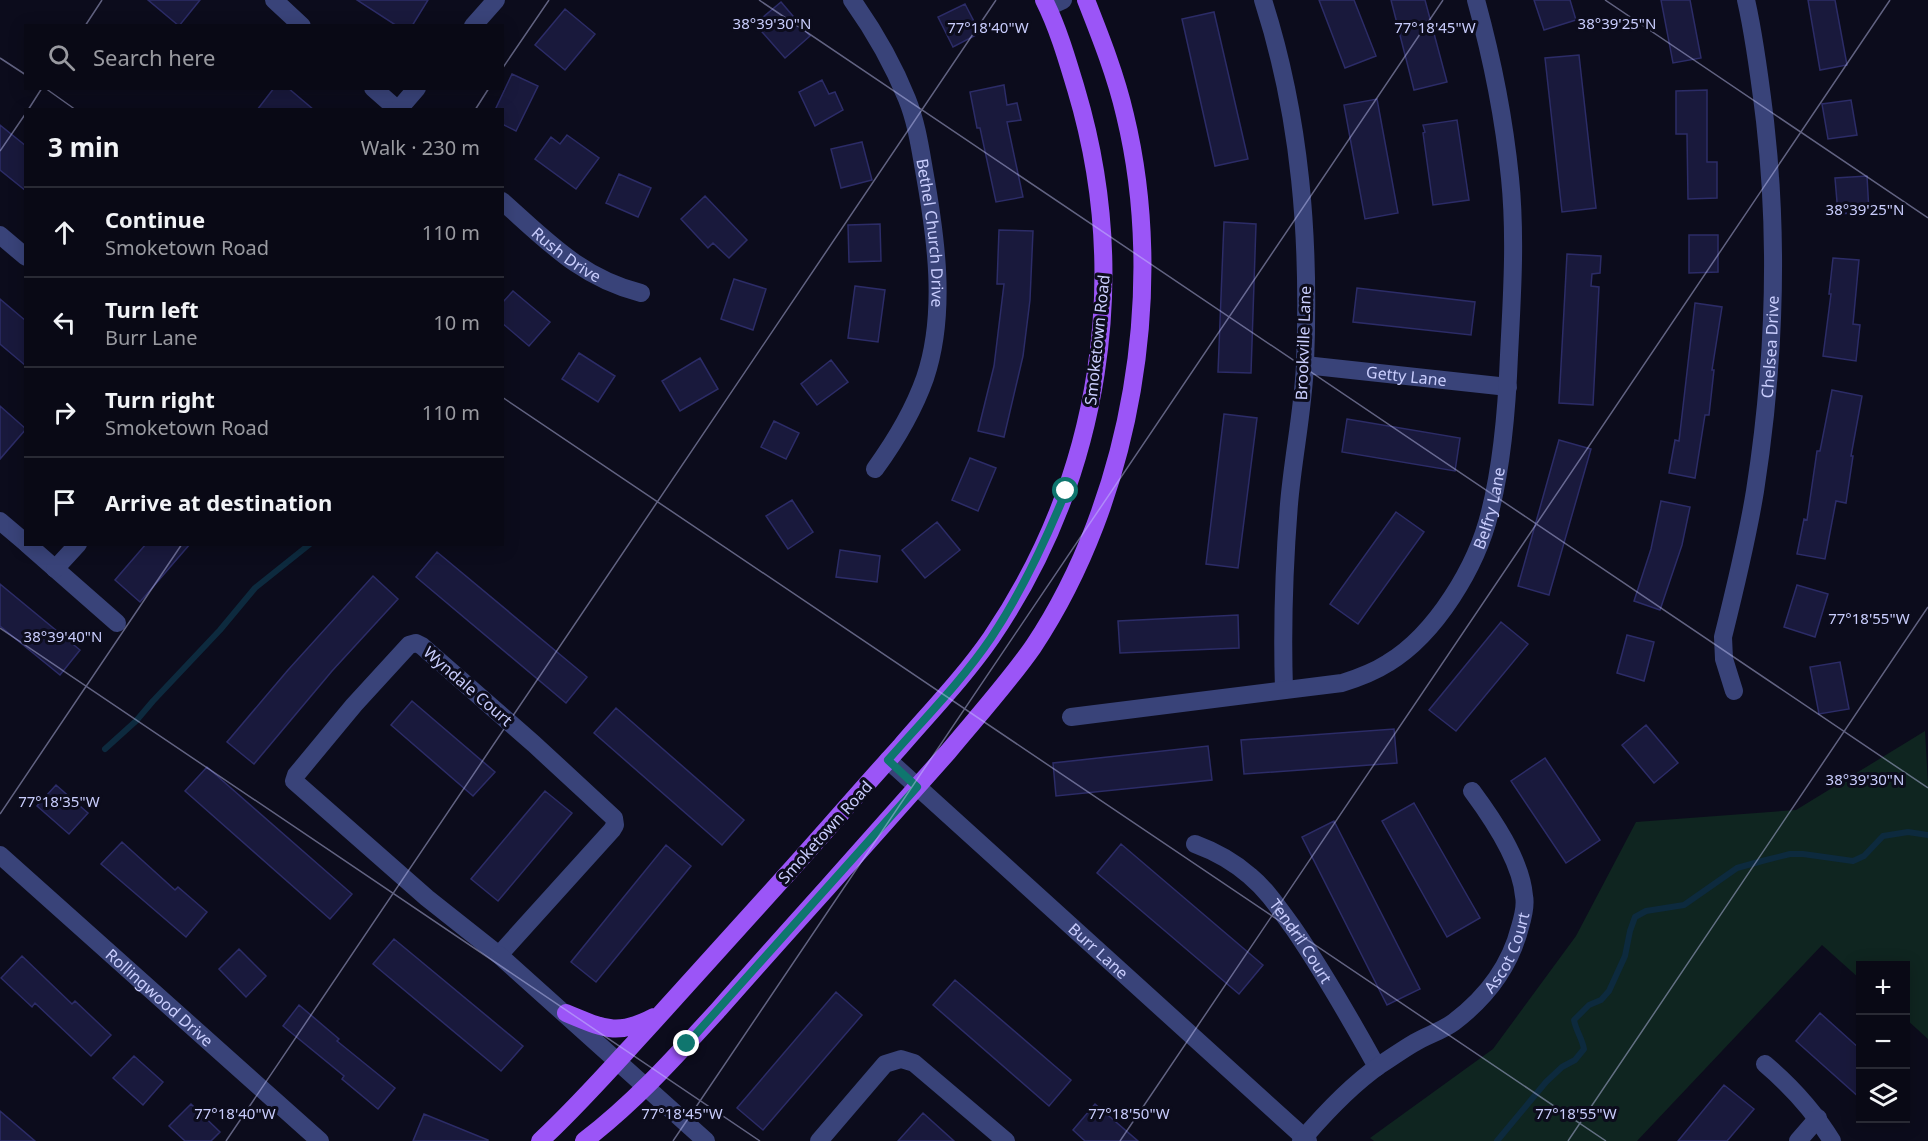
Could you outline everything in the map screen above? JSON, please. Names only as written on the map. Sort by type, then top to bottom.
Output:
[{"type":"main road","points":[[584,1141],[647,1087],[917,787],[1001,690],[1040,635],[1062,596],[1087,543],[1122,439],[1141,330],[1143,265],[1133,152],[1125,114],[1111,66],[1086,0]]},
{"type":"main road","name":"Smoketown Road","points":[[540,1141],[574,1110],[661,1014],[965,672],[991,638],[1014,601],[1044,543],[1066,491],[1084,437],[1094,391],[1102,322],[1104,267],[1096,171],[1083,112],[1052,2]]},
{"type":"main road","points":[[566,1013],[612,1029],[633,1027],[661,1014]]},
{"type":"street","points":[[274,0],[300,24]]},
{"type":"street","points":[[475,24],[496,0]]},
{"type":"street","name":"Bethel Church Drive","points":[[852,0],[874,31],[895,70],[908,102],[920,148],[935,252],[937,306],[935,334],[926,376],[900,435],[875,469]]},
{"type":"street","name":"Brookville Lane","points":[[1263,0],[1288,92],[1305,218],[1305,365],[1289,503],[1283,596],[1284,690]]},
{"type":"street","name":"Belfry Lane","points":[[1071,717],[1342,683],[1364,676],[1389,663],[1411,646],[1436,619],[1457,589],[1473,559],[1490,514],[1498,472],[1508,387],[1512,300],[1510,179],[1503,129],[1476,0]]},
{"type":"street","name":"Chelsea Drive","points":[[1734,691],[1724,659],[1723,637],[1755,493],[1766,411],[1772,330],[1773,219],[1769,159],[1761,83],[1746,0]]},
{"type":"street","points":[[375,90],[396,108]]},
{"type":"street","points":[[400,108],[415,90]]},
{"type":"street","name":"Rush Drive","points":[[504,203],[572,262],[597,278],[641,293]]},
{"type":"street","points":[[0,235],[24,255]]},
{"type":"street","name":"Getty Lane","points":[[1305,365],[1508,387]]},
{"type":"street","points":[[0,520],[24,542]]},
{"type":"street","points":[[28,546],[117,623]]},
{"type":"street","points":[[56,569],[76,546]]},
{"type":"street","name":"Wyndale Court","points":[[499,955],[612,831],[615,825],[614,818],[534,744],[416,643],[409,645],[354,705],[296,775],[294,781],[427,898],[499,955],[566,1013],[706,1141]]},
{"type":"street","name":"Burr Lane","points":[[888,760],[1305,1140]]},
{"type":"street","name":"Ascot Court","points":[[1305,1140],[1342,1097],[1377,1067],[1416,1042],[1452,1024],[1474,1006],[1501,974],[1517,940],[1525,896],[1509,850],[1493,819],[1472,791]]},
{"type":"street","name":"Tendril Court","points":[[1195,844],[1226,858],[1250,875],[1271,896],[1305,945],[1377,1067]]},
{"type":"street","name":"Rollingwood Drive","points":[[0,855],[320,1141]]},
{"type":"street","points":[[819,1141],[885,1064],[901,1059],[914,1063],[1006,1141]]},
{"type":"street","points":[[1764,1064],[1791,1085],[1818,1118],[1832,1141]]},
{"type":"street","points":[[1798,1141],[1818,1118]]},
{"type":"green space","points":[[1925,731],[1928,784],[1928,1039],[1910,1023],[1910,961],[1856,961],[1856,975],[1822,945],[1637,1141],[1374,1141],[1370,1138],[1493,1049],[1576,936],[1636,822],[1796,810]]},
{"type":"building","points":[[148,0],[200,0],[181,24],[177,24]]},
{"type":"building","points":[[357,0],[428,0],[413,24],[394,24]]},
{"type":"building","points":[[1319,0],[1354,0],[1376,56],[1345,68]]},
{"type":"building","points":[[1391,0],[1425,0],[1447,82],[1414,90]]},
{"type":"building","points":[[1534,0],[1570,0],[1576,20],[1544,30]]},
{"type":"building","points":[[1661,0],[1690,0],[1701,58],[1673,63]]},
{"type":"building","points":[[1808,0],[1835,0],[1847,65],[1820,70]]},
{"type":"building","points":[[781,2],[810,36],[785,58],[755,24]]},
{"type":"building","points":[[965,4],[980,33],[953,47],[938,17]]},
{"type":"building","points":[[565,9],[595,34],[565,70],[535,45]]},
{"type":"building","points":[[1214,12],[1248,159],[1215,166],[1182,19]]},
{"type":"building","points":[[1579,55],[1596,208],[1562,212],[1545,58]]},
{"type":"building","points":[[512,74],[538,86],[516,131],[504,125],[504,108],[496,108]]},
{"type":"building","points":[[822,80],[829,94],[835,92],[843,110],[815,126],[799,92]]},
{"type":"building","points":[[1004,85],[1007,105],[1017,103],[1021,120],[1007,122],[1023,197],[996,202],[970,92]]},
{"type":"building","points":[[272,90],[290,90],[312,108],[259,108]]},
{"type":"building","points":[[1707,90],[1707,162],[1717,162],[1717,198],[1688,199],[1687,134],[1676,134],[1676,91]]},
{"type":"building","points":[[1377,99],[1398,213],[1365,219],[1344,105]]},
{"type":"building","points":[[1851,100],[1857,135],[1828,139],[1822,104]]},
{"type":"building","points":[[1457,120],[1469,200],[1433,205],[1423,125]]},
{"type":"building","points":[[0,125],[24,144],[24,189],[0,170]]},
{"type":"building","points":[[567,135],[599,158],[576,189],[535,159],[551,137],[560,144]]},
{"type":"building","points":[[862,142],[872,180],[841,188],[831,149]]},
{"type":"building","points":[[619,174],[651,188],[638,217],[606,203]]},
{"type":"building","points":[[1867,176],[1869,212],[1838,214],[1835,178]]},
{"type":"building","points":[[705,196],[747,240],[729,258],[713,243],[708,248],[681,219]]},
{"type":"building","points":[[1224,222],[1256,224],[1251,373],[1218,372]]},
{"type":"building","points":[[880,224],[881,261],[849,262],[848,225]]},
{"type":"building","points":[[999,230],[1033,231],[1030,300],[1023,356],[1004,437],[978,431],[994,366],[1004,284],[997,284]]},
{"type":"building","points":[[1689,235],[1718,235],[1718,272],[1689,273]]},
{"type":"building","points":[[1567,254],[1601,256],[1600,273],[1592,274],[1591,286],[1599,287],[1593,405],[1559,403]]},
{"type":"building","points":[[1833,258],[1859,260],[1853,324],[1860,325],[1856,361],[1823,356]]},
{"type":"building","points":[[734,279],[766,289],[753,330],[721,319]]},
{"type":"building","points":[[855,286],[885,290],[878,342],[848,338]]},
{"type":"building","points":[[1357,288],[1475,302],[1471,335],[1353,322]]},
{"type":"building","points":[[513,291],[550,322],[529,346],[504,325],[504,301]]},
{"type":"building","points":[[0,299],[24,319],[24,364],[0,344]]},
{"type":"building","points":[[1695,303],[1722,307],[1712,370],[1714,370],[1709,415],[1705,415],[1695,478],[1669,473],[1675,440],[1679,441]]},
{"type":"building","points":[[579,353],[615,376],[598,402],[562,379]]},
{"type":"building","points":[[700,358],[718,389],[680,411],[662,381]]},
{"type":"building","points":[[831,360],[848,382],[817,405],[801,384]]},
{"type":"building","points":[[1832,390],[1862,396],[1851,456],[1853,456],[1846,503],[1836,501],[1825,559],[1797,554],[1804,519],[1807,520],[1817,451],[1820,451]]},
{"type":"building","points":[[0,406],[24,427],[24,431],[0,459]]},
{"type":"building","points":[[1224,414],[1257,418],[1238,568],[1206,564]]},
{"type":"building","points":[[1347,419],[1460,438],[1455,471],[1342,452]]},
{"type":"building","points":[[774,421],[799,433],[786,459],[761,447]]},
{"type":"building","points":[[1559,440],[1591,449],[1549,595],[1518,586]]},
{"type":"building","points":[[970,458],[996,468],[978,511],[952,500]]},
{"type":"building","points":[[792,500],[813,532],[788,549],[766,516]]},
{"type":"building","points":[[1661,501],[1690,507],[1682,545],[1660,610],[1634,601],[1651,549]]},
{"type":"building","points":[[1396,512],[1424,532],[1358,624],[1330,604]]},
{"type":"building","points":[[937,522],[960,550],[925,578],[902,550]]},
{"type":"building","points":[[144,546],[188,546],[140,602],[115,580]]},
{"type":"building","points":[[840,550],[880,556],[877,582],[836,577]]},
{"type":"building","points":[[437,552],[587,677],[566,703],[416,577]]},
{"type":"building","points":[[373,576],[398,599],[332,671],[254,764],[227,742]]},
{"type":"building","points":[[0,584],[80,650],[60,675],[0,626]]},
{"type":"building","points":[[1797,585],[1828,594],[1815,637],[1784,627]]},
{"type":"building","points":[[1238,615],[1239,648],[1120,653],[1118,621]]},
{"type":"building","points":[[1501,622],[1528,644],[1456,731],[1429,710]]},
{"type":"building","points":[[1627,635],[1654,642],[1644,681],[1617,673]]},
{"type":"building","points":[[1840,662],[1849,709],[1819,714],[1810,667]]},
{"type":"building","points":[[412,701],[495,772],[473,796],[391,725]]},
{"type":"building","points":[[616,708],[744,820],[722,845],[594,733]]},
{"type":"building","points":[[1646,725],[1678,763],[1654,783],[1622,745]]},
{"type":"building","points":[[1394,729],[1397,763],[1244,774],[1241,740]]},
{"type":"building","points":[[1208,746],[1212,780],[1056,796],[1053,763]]},
{"type":"building","points":[[1545,758],[1600,840],[1566,863],[1511,781]]},
{"type":"building","points":[[207,767],[352,894],[330,919],[185,791]]},
{"type":"building","points":[[56,785],[88,813],[69,834],[37,806]]},
{"type":"building","points":[[545,791],[572,813],[498,901],[471,879]]},
{"type":"building","points":[[1414,803],[1480,918],[1447,937],[1382,821]]},
{"type":"building","points":[[1334,821],[1420,989],[1387,1005],[1302,837]]},
{"type":"building","points":[[122,842],[175,890],[178,887],[207,912],[186,937],[101,864]]},
{"type":"building","points":[[1121,844],[1263,965],[1239,994],[1097,873]]},
{"type":"building","points":[[666,845],[691,866],[596,982],[571,962]]},
{"type":"building","points":[[394,939],[523,1046],[501,1071],[373,964]]},
{"type":"building","points":[[239,949],[266,976],[246,997],[219,969]]},
{"type":"building","points":[[22,956],[72,1004],[75,1001],[111,1035],[91,1056],[35,1003],[32,1007],[1,978]]},
{"type":"building","points":[[955,980],[1071,1080],[1049,1106],[933,1005]]},
{"type":"building","points":[[836,992],[862,1015],[763,1130],[737,1108]]},
{"type":"building","points":[[299,1005],[339,1039],[337,1041],[395,1088],[378,1109],[342,1079],[344,1076],[283,1026]]},
{"type":"building","points":[[1820,1013],[1856,1045],[1856,1094],[1796,1041]]},
{"type":"building","points":[[134,1056],[163,1082],[143,1105],[113,1078]]},
{"type":"building","points":[[1724,1085],[1754,1109],[1727,1141],[1678,1141]]},
{"type":"building","points":[[191,1104],[220,1132],[211,1141],[185,1141],[169,1126]]},
{"type":"building","points":[[1095,1104],[1138,1141],[1085,1141],[1073,1130]]},
{"type":"building","points":[[0,1111],[35,1141],[0,1141]]},
{"type":"building","points":[[923,1113],[954,1141],[898,1141]]},
{"type":"building","points":[[424,1114],[488,1140],[488,1141],[413,1141]]},
{"type":"waterway","points":[[105,749],[136,721],[220,630],[255,588],[308,546]]},
{"type":"waterway","points":[[1497,1141],[1546,1082],[1562,1067],[1575,1060],[1584,1049],[1574,1020],[1589,1005],[1601,1000],[1609,991],[1625,956],[1635,917],[1646,911],[1684,905],[1737,868],[1762,861],[1790,854],[1853,861],[1864,856],[1883,836],[1908,832],[1928,835]]},
{"type":"route","points":[[687,1044],[917,787],[888,760],[965,672],[991,638],[1014,601],[1044,543],[1066,491]]}]
